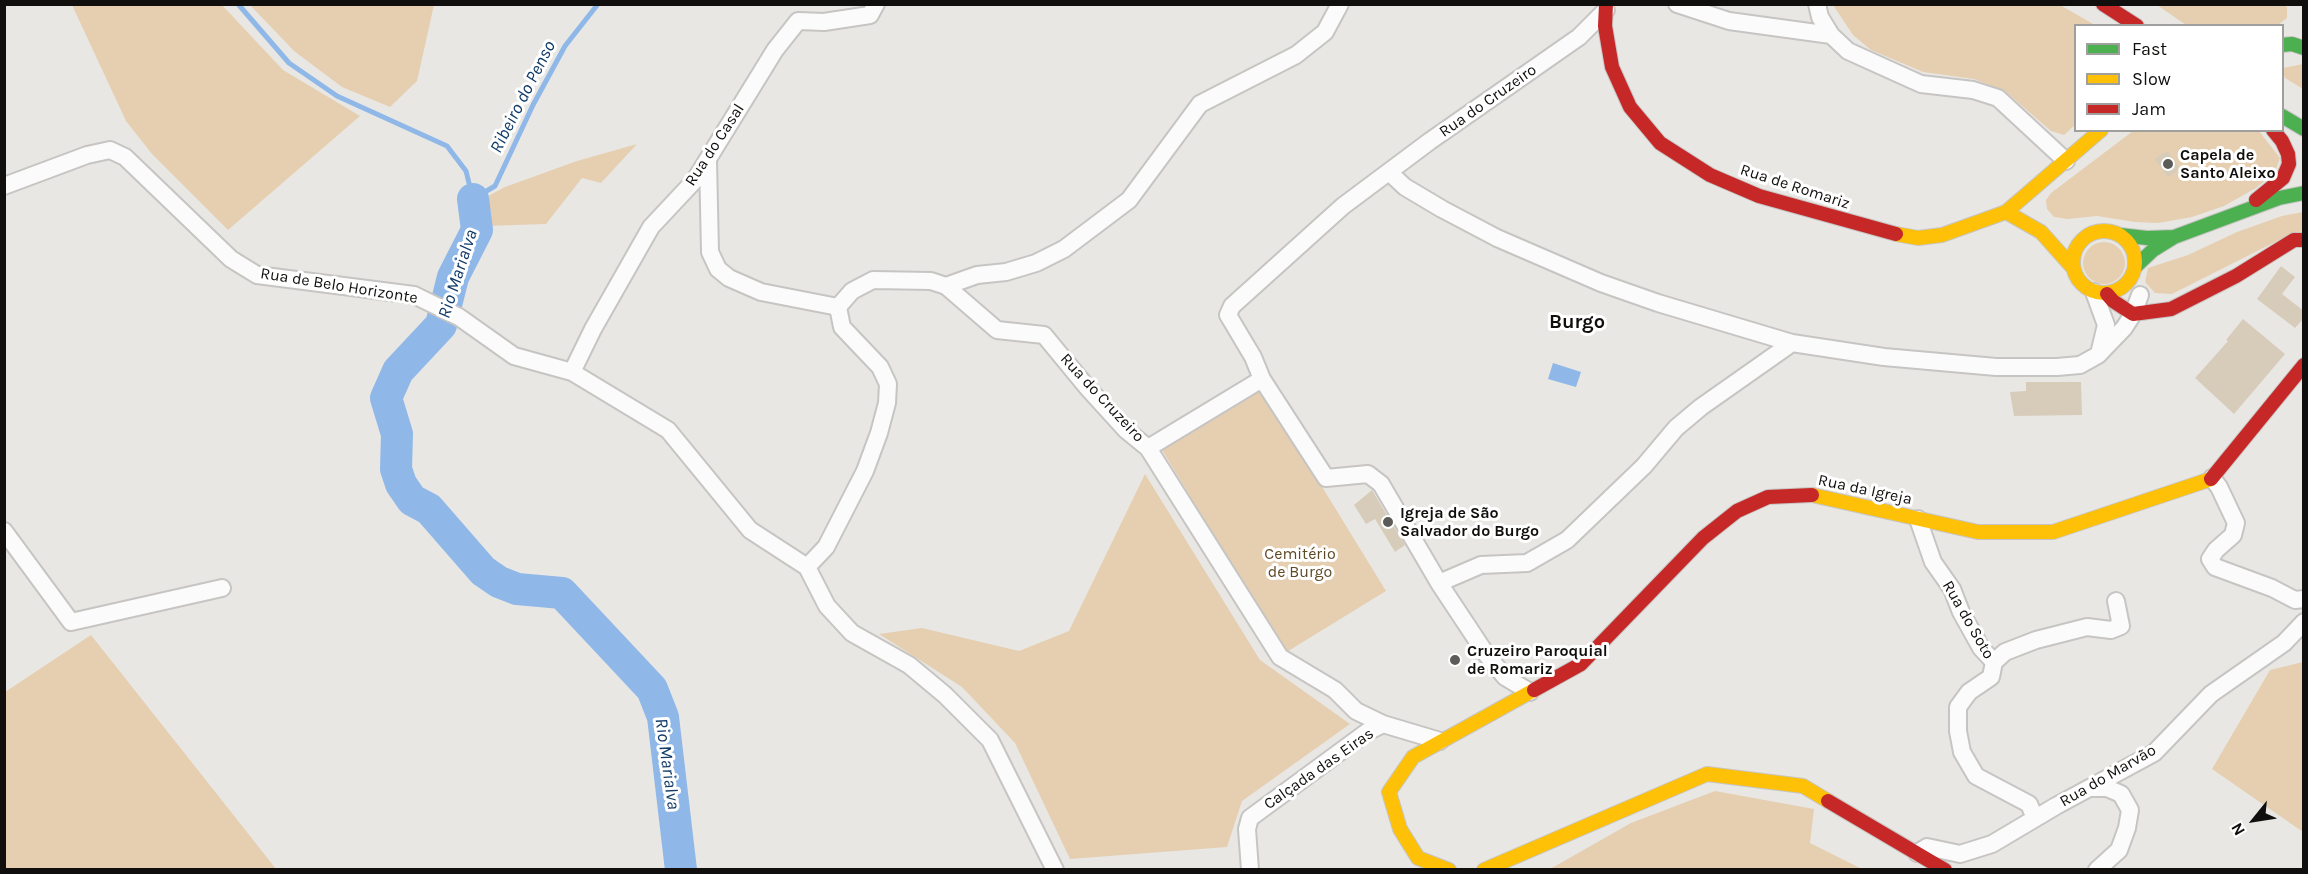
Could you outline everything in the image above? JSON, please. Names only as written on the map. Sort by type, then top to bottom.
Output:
[{"type":"street","name":"Rua do Casal","points":[[572,372],[593,328],[651,227],[695,180],[775,50],[798,21],[824,22],[870,15],[876,4]]},
{"type":"street","points":[[838,306],[852,291],[873,280],[931,281],[946,286],[977,275],[1006,272],[1036,263],[1064,249],[1129,200],[1200,104],[1296,55],[1325,32],[1340,4]]},
{"type":"street","points":[[1677,4],[1729,21],[1831,35]]},
{"type":"street","points":[[1817,4],[1820,17],[1831,35],[1848,51],[1921,84],[1973,90],[1998,98],[2066,162]]},
{"type":"street","points":[[2103,4],[2134,24]]},
{"type":"street","name":"Rua do Cruzeiro","points":[[946,286],[997,330],[1044,335],[1126,430],[1148,448],[1262,379],[1253,357],[1228,315],[1232,306],[1343,206],[1579,37],[1606,7]]},
{"type":"street","name":"Rua de Romariz","points":[[1606,7],[1605,26],[1612,67],[1630,107],[1660,143],[1710,175],[1759,196],[1895,234],[1918,238],[1942,235],[2006,212]]},
{"type":"street","points":[[2284,117],[2304,129]]},
{"type":"street","points":[[2099,132],[2006,212],[2041,232],[2074,269],[2078,279],[2133,314],[2171,309],[2236,276],[2294,240],[2304,240]]},
{"type":"street","points":[[2232,217],[2283,178],[2289,164],[2288,154],[2275,132]]},
{"type":"street","name":"Rua de Belo Horizonte","points":[[4,186],[87,155],[110,150],[124,157],[231,259],[257,275],[414,295],[459,317],[514,357],[572,372],[668,430],[750,530],[807,567],[827,606],[852,633],[909,665],[945,695],[990,740],[1055,870]]},
{"type":"street","points":[[708,159],[710,252],[718,269],[729,278],[761,292],[838,306]]},
{"type":"street","points":[[1390,173],[1405,187],[1497,238],[1601,283],[1669,307],[1792,343],[1884,357],[1996,368],[2080,365],[2098,355],[2124,328],[2133,314],[2140,295]]},
{"type":"street","points":[[2101,293],[2123,288],[2130,281],[2135,267],[2153,250],[2174,237],[2279,198],[2304,193]]},
{"type":"street","points":[[2041,232],[2087,236],[2103,231],[2147,238],[2174,237]]},
{"type":"street","points":[[2120,235],[2132,249],[2135,267]]},
{"type":"street","points":[[2074,269],[2075,251],[2087,236]]},
{"type":"street","points":[[2130,281],[2140,295],[2152,304],[2171,309]]},
{"type":"street","points":[[2098,355],[2106,325],[2101,293]]},
{"type":"street","points":[[807,567],[826,547],[865,471],[879,433],[886,403],[888,384],[880,367],[842,327],[838,306]]},
{"type":"street","points":[[1439,583],[1481,565],[1527,563],[1567,540],[1644,466],[1676,428],[1701,407],[1792,343]]},
{"type":"street","name":"Rua da Igreja","points":[[1449,870],[1418,858],[1400,829],[1389,792],[1413,756],[1581,664],[1703,538],[1737,512],[1768,497],[1813,495],[1978,532],[2053,532],[2210,481],[2292,383],[2304,365]]},
{"type":"street","points":[[1262,379],[1326,478],[1368,474],[1381,484],[1439,583],[1492,662],[1505,677],[1530,692]]},
{"type":"street","points":[[1148,448],[1280,657],[1335,690],[1356,711],[1383,724]]},
{"type":"street","points":[[2212,478],[2219,487],[2236,523],[2233,535],[2216,550],[2210,559],[2215,567],[2272,588],[2295,600],[2304,599]]},
{"type":"street","name":"Rua do Soto","points":[[1918,519],[1933,562],[1952,589],[1961,612],[1981,648],[1994,662],[1991,677],[1969,692],[1958,707],[1958,731],[1962,752],[1976,776],[2029,804],[2035,818]]},
{"type":"street","points":[[4,531],[71,622],[222,588]]},
{"type":"street","points":[[1994,662],[2005,652],[2036,640],[2087,627],[2111,630],[2121,626],[2116,601]]},
{"type":"street","name":"Rua do Marvão","points":[[1917,853],[1927,847],[1960,854],[1992,844],[2154,753],[2211,694],[2284,643],[2304,622]]},
{"type":"street","name":"Calçada das Eiras","points":[[1250,870],[1247,829],[1250,818],[1367,732],[1383,724],[1440,741]]},
{"type":"street","points":[[1484,870],[1707,774],[1803,786],[1945,870]]},
{"type":"street","points":[[2091,788],[2107,788],[2121,794],[2130,810],[2127,828],[2119,850],[2097,870]]},
{"type":"green space","points":[[72,5],[222,5],[283,70],[360,116],[228,230],[152,154],[126,121]]},
{"type":"green space","points":[[250,5],[434,5],[417,81],[390,107],[342,87],[294,51]]},
{"type":"green space","points":[[1833,5],[2060,5],[2093,24],[2074,24],[2074,126],[2064,135],[2051,131],[2006,92],[1974,79],[1923,72],[1871,50],[1853,35]]},
{"type":"green space","points":[[2157,5],[2283,5],[2287,7],[2287,18],[2279,24],[2185,24]]},
{"type":"green space","points":[[2304,64],[2303,89],[2285,78],[2284,68]]},
{"type":"green space","points":[[2132,132],[2260,132],[2280,158],[2275,172],[2256,188],[2224,206],[2192,217],[2158,223],[2097,216],[2068,219],[2054,217],[2047,209],[2046,200],[2051,193]]},
{"type":"green space","points":[[637,144],[601,183],[582,178],[546,224],[485,226],[479,201],[505,187],[577,161]]},
{"type":"green space","points":[[2303,212],[2303,231],[2289,235],[2172,294],[2155,293],[2145,282],[2148,268],[2188,255],[2237,232],[2282,216]]},
{"type":"green space","points":[[2104,242],[2119,248],[2125,263],[2119,278],[2104,284],[2089,278],[2083,263],[2089,248]]},
{"type":"green space","name":"Cemitério de Burgo","points":[[1262,389],[1386,591],[1285,653],[1162,450]]},
{"type":"green space","points":[[1145,474],[1260,660],[1350,724],[1242,801],[1227,847],[1070,859],[1015,743],[962,687],[879,634],[922,628],[1019,651],[1069,631]]},
{"type":"green space","points":[[91,635],[276,869],[5,869],[5,692]]},
{"type":"green space","points":[[2304,662],[2303,832],[2212,769],[2270,670]]},
{"type":"green space","points":[[1715,791],[1814,809],[1810,843],[1862,869],[1550,869],[1631,823]]},
{"type":"water","points":[[1553,363],[1581,372],[1576,387],[1548,379]]},
{"type":"building","name":"Capela de Santo Aleixo","points":[[2167,151],[2180,169],[2168,177],[2155,159]]},
{"type":"building","points":[[2281,266],[2295,277],[2282,294],[2304,311],[2304,318],[2295,328],[2257,299]]},
{"type":"building","points":[[2243,319],[2285,354],[2234,414],[2195,378],[2228,341],[2226,340]]},
{"type":"building","points":[[2026,382],[2081,382],[2082,415],[2014,416],[2010,392],[2026,391]]},
{"type":"building","name":"Igreja de São Salvador do Burgo","points":[[1372,490],[1405,545],[1395,552],[1375,519],[1366,524],[1354,505]]},
{"type":"waterway","name":"Rio Marialva","points":[[238,4],[289,63],[337,96],[447,146],[466,171],[473,199],[495,186],[533,105],[565,46],[598,4]]},
{"type":"waterway","name":"Rio Marialva","points":[[473,199],[477,230],[453,277],[441,325],[398,371],[386,398],[397,434],[396,469],[401,484],[412,500],[429,509],[483,571],[499,582],[517,589],[562,593],[652,689],[663,717],[681,870]]},
{"type":"traffic: fast","points":[[2284,45],[2292,44],[2304,48]]},
{"type":"traffic: fast","points":[[2284,117],[2304,129]]},
{"type":"traffic: fast","points":[[2135,267],[2153,250],[2174,237],[2279,198],[2304,193]]},
{"type":"traffic: fast","points":[[2120,235],[2147,238],[2174,237]]},
{"type":"traffic: slow","points":[[1896,234],[1918,238],[1942,235],[2006,212],[2099,132]]},
{"type":"traffic: slow","points":[[2006,212],[2041,232],[2074,269]]},
{"type":"traffic: slow","points":[[2098,231],[2110,231],[2126,240],[2133,250],[2135,262],[2133,274],[2126,284],[2110,293],[2098,293],[2087,288],[2078,279],[2073,268],[2073,256],[2078,245],[2087,236],[2098,231]]},
{"type":"traffic: slow","points":[[1812,495],[1978,532],[2053,532],[2211,479]]},
{"type":"traffic: slow","points":[[1449,870],[1418,858],[1400,829],[1389,792],[1413,757],[1534,690]]},
{"type":"traffic: slow","points":[[1484,870],[1707,774],[1803,786],[1828,801]]},
{"type":"traffic: jam","points":[[1606,4],[1605,26],[1612,67],[1630,107],[1660,143],[1710,175],[1759,196],[1896,234]]},
{"type":"traffic: jam","points":[[2103,4],[2134,24]]},
{"type":"traffic: jam","points":[[2256,200],[2283,178],[2289,164],[2288,154],[2275,132]]},
{"type":"traffic: jam","points":[[2107,294],[2113,301],[2133,314],[2171,309],[2236,276],[2294,240],[2304,240]]},
{"type":"traffic: jam","points":[[2211,479],[2304,365]]},
{"type":"traffic: jam","points":[[1534,690],[1581,664],[1703,538],[1737,511],[1768,497],[1812,495]]},
{"type":"traffic: jam","points":[[1828,801],[1945,870]]},
{"type":"place","name":"Capela de Santo Aleixo","points":[[2168,164]]},
{"type":"place","name":"Igreja de São Salvador do Burgo","points":[[1388,522]]},
{"type":"place","name":"Cruzeiro Paroquial de Romariz","points":[[1455,660]]},
{"type":"district","name":"Burgo","points":[[1577,322]]},
{"type":"water label","name":"Ribeiro do Penso","points":[[523,97]]}]
